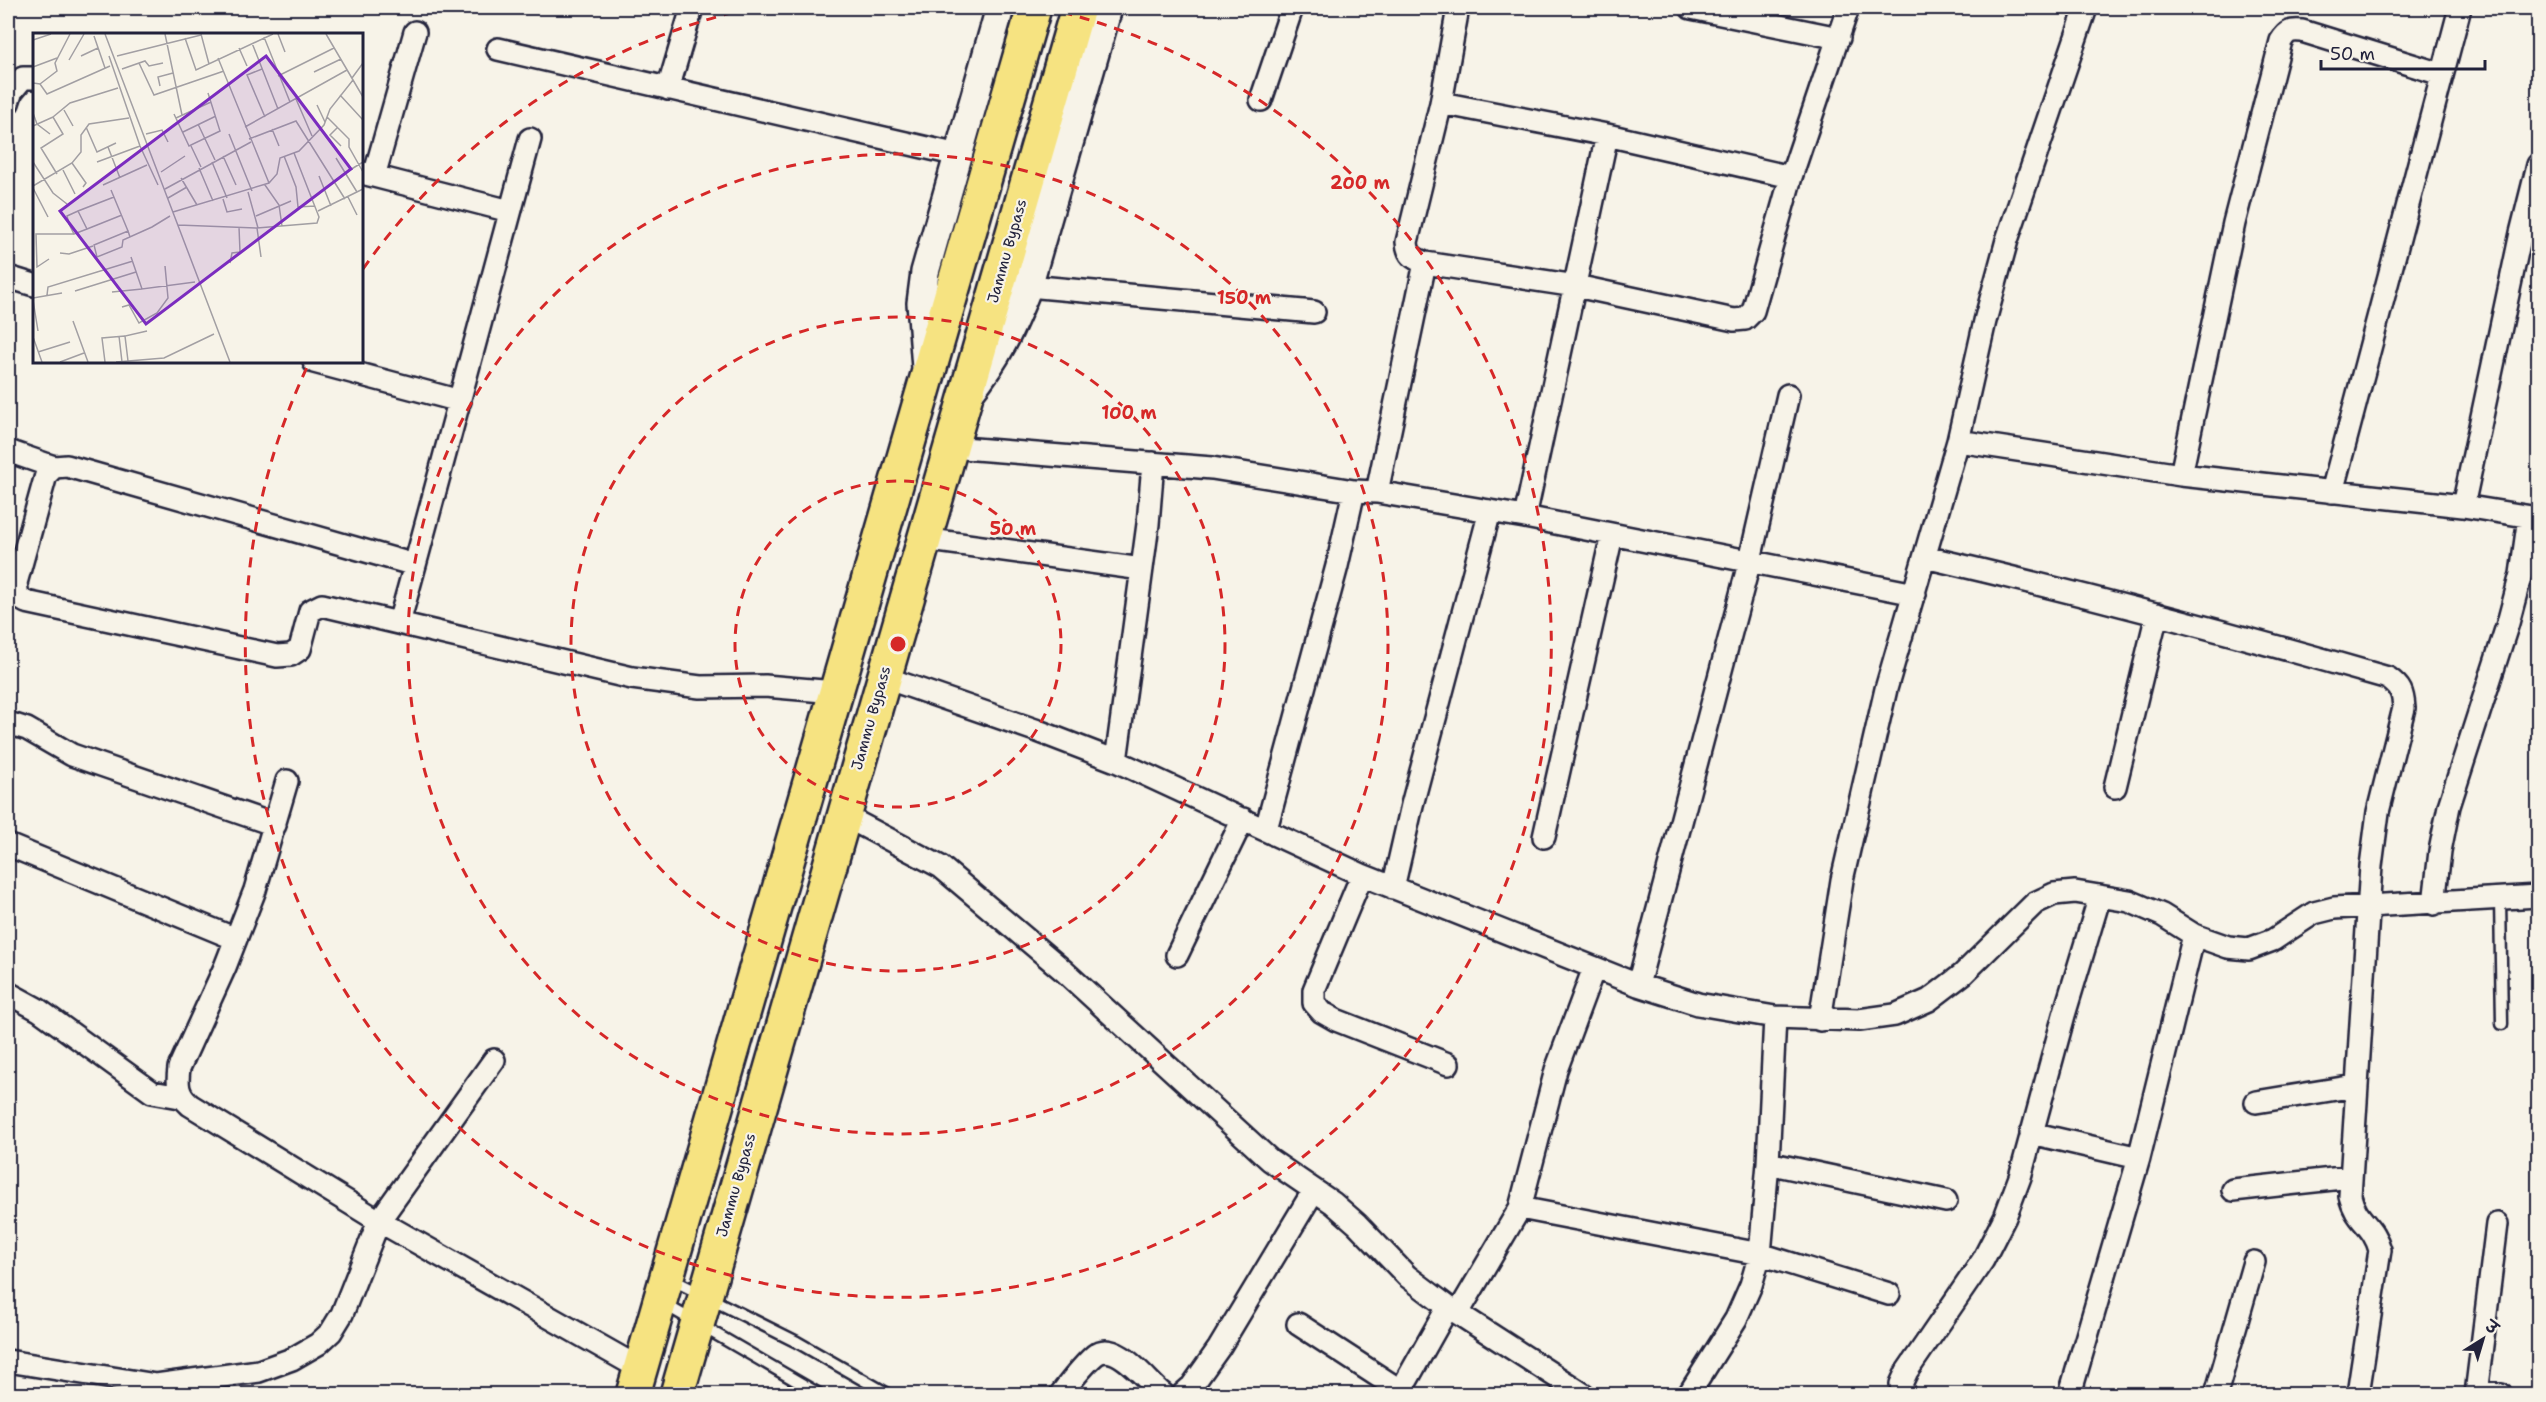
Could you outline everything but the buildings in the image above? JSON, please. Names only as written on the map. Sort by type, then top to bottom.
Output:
[{"type":"highway","points":[[637,1382],[1034,8]]},
{"type":"highway","name":"Jammu Bypass","points":[[676,1395],[1078,8]]},
{"type":"street","points":[[668,89],[692,8]]},
{"type":"street","points":[[926,378],[921,303],[925,272],[1000,8]]},
{"type":"street","points":[[964,400],[993,363],[1014,323],[1028,286],[1108,8]]},
{"type":"street","points":[[1261,100],[1292,8]]},
{"type":"street","points":[[1458,8],[1441,103],[1407,242],[1408,251],[1413,258],[1425,263],[1576,286],[1734,320],[1745,319],[1753,311],[1791,177],[1848,8]]},
{"type":"street","points":[[1691,8],[1839,38]]},
{"type":"street","points":[[1820,1020],[1842,879],[1886,689],[1958,441],[1985,321],[2007,240],[2086,8]]},
{"type":"street","points":[[2332,492],[2460,8]]},
{"type":"street","points":[[2181,475],[2234,223],[2281,41],[2286,33],[2293,30],[2302,31],[2441,74]]},
{"type":"street","points":[[415,32],[368,175],[510,211]]},
{"type":"street","points":[[498,49],[958,155]]},
{"type":"street","points":[[8,103],[12,91],[23,78],[33,78]]},
{"type":"street","points":[[1441,103],[1607,135],[1791,177]]},
{"type":"street","points":[[1525,517],[1607,135]]},
{"type":"street","points":[[399,623],[530,139]]},
{"type":"street","points":[[2463,506],[2530,234],[2538,165]]},
{"type":"street","points":[[1377,492],[1425,263]]},
{"type":"street","points":[[8,277],[33,285]]},
{"type":"street","points":[[1028,286],[1314,312]]},
{"type":"street","points":[[319,363],[460,401]]},
{"type":"street","points":[[1638,985],[1750,560],[1788,395]]},
{"type":"street","points":[[1958,441],[2181,475],[2463,506],[2534,518],[2508,623],[2449,806],[2440,851],[2434,904]]},
{"type":"street","points":[[950,447],[1212,468],[1354,491],[1377,492],[1525,517],[1915,594]]},
{"type":"street","points":[[8,451],[54,467],[67,466],[415,565]]},
{"type":"street","points":[[1116,761],[1142,569],[1153,463]]},
{"type":"street","points":[[54,467],[46,475],[16,584],[18,597],[26,602],[276,656],[291,656],[300,649],[310,611],[318,606],[632,678],[699,687],[765,686],[835,692]]},
{"type":"street","points":[[1266,829],[1337,566],[1354,491]]},
{"type":"street","points":[[1393,888],[1415,795],[1490,512]]},
{"type":"street","points":[[1544,837],[1612,535]]},
{"type":"street","points":[[923,539],[1142,569]]},
{"type":"street","points":[[1925,557],[2157,614],[2388,678],[2398,686],[2403,694],[2404,708],[2378,812],[2366,906],[2350,1196],[2353,1209],[2376,1236],[2380,1251],[2358,1395]]},
{"type":"street","points":[[2115,787],[2157,614]]},
{"type":"street","points":[[883,677],[1116,761],[1362,875],[1638,985],[1698,1004],[1775,1017],[1859,1020],[1895,1015],[1929,1000],[1963,974],[2035,903],[2054,894],[2075,892],[2129,901],[2162,915],[2194,935],[2228,947],[2249,949],[2274,940],[2314,913],[2334,908],[2434,904],[2538,896]]},
{"type":"street","points":[[8,723],[27,729],[72,755],[275,825]]},
{"type":"street","points":[[180,1097],[177,1082],[179,1068],[255,890],[286,781]]},
{"type":"street","points":[[843,815],[941,867],[1064,971],[1270,1160],[1358,1224],[1407,1276],[1453,1310],[1583,1395]]},
{"type":"street","points":[[1177,955],[1243,819]]},
{"type":"street","points":[[8,845],[236,939]]},
{"type":"street","points":[[1362,875],[1314,990],[1314,1003],[1322,1012],[1336,1020],[1448,1064]]},
{"type":"street","points":[[1904,1395],[1900,1384],[1907,1371],[1983,1260],[2005,1217],[2020,1177],[2100,896]]},
{"type":"street","points":[[2070,1395],[2139,1158],[2194,935]]},
{"type":"street","points":[[1298,1324],[1400,1393],[1520,1208],[1556,1070],[1594,968]]},
{"type":"street","points":[[8,993],[39,1010],[153,1092],[180,1097],[190,1106],[637,1382]]},
{"type":"street","points":[[1689,1395],[1736,1319],[1751,1285],[1760,1254],[1768,1163],[1775,1017]]},
{"type":"street","points":[[8,1361],[156,1384],[259,1371],[292,1359],[318,1344],[331,1332],[342,1314],[379,1221],[494,1060]]},
{"type":"street","points":[[2256,1102],[2355,1086]]},
{"type":"street","points":[[2031,1133],[2139,1158]]},
{"type":"street","points":[[1768,1163],[1946,1201]]},
{"type":"street","points":[[2233,1190],[2350,1177]]},
{"type":"street","points":[[1183,1395],[1219,1348],[1314,1190]]},
{"type":"street","points":[[1520,1208],[1760,1254],[1889,1294]]},
{"type":"street","points":[[2498,1224],[2476,1393],[2501,1395]]},
{"type":"street","points":[[2216,1395],[2254,1262]]},
{"type":"street","points":[[1061,1395],[1097,1353],[1106,1350],[1121,1355],[1163,1395]]},
{"type":"lane","points":[[2500,899],[2502,1024]]},
{"type":"lane","points":[[665,1290],[700,1309],[819,1395]]},
{"type":"lane","points":[[665,1290],[700,1309],[797,1342],[888,1395]]}]
